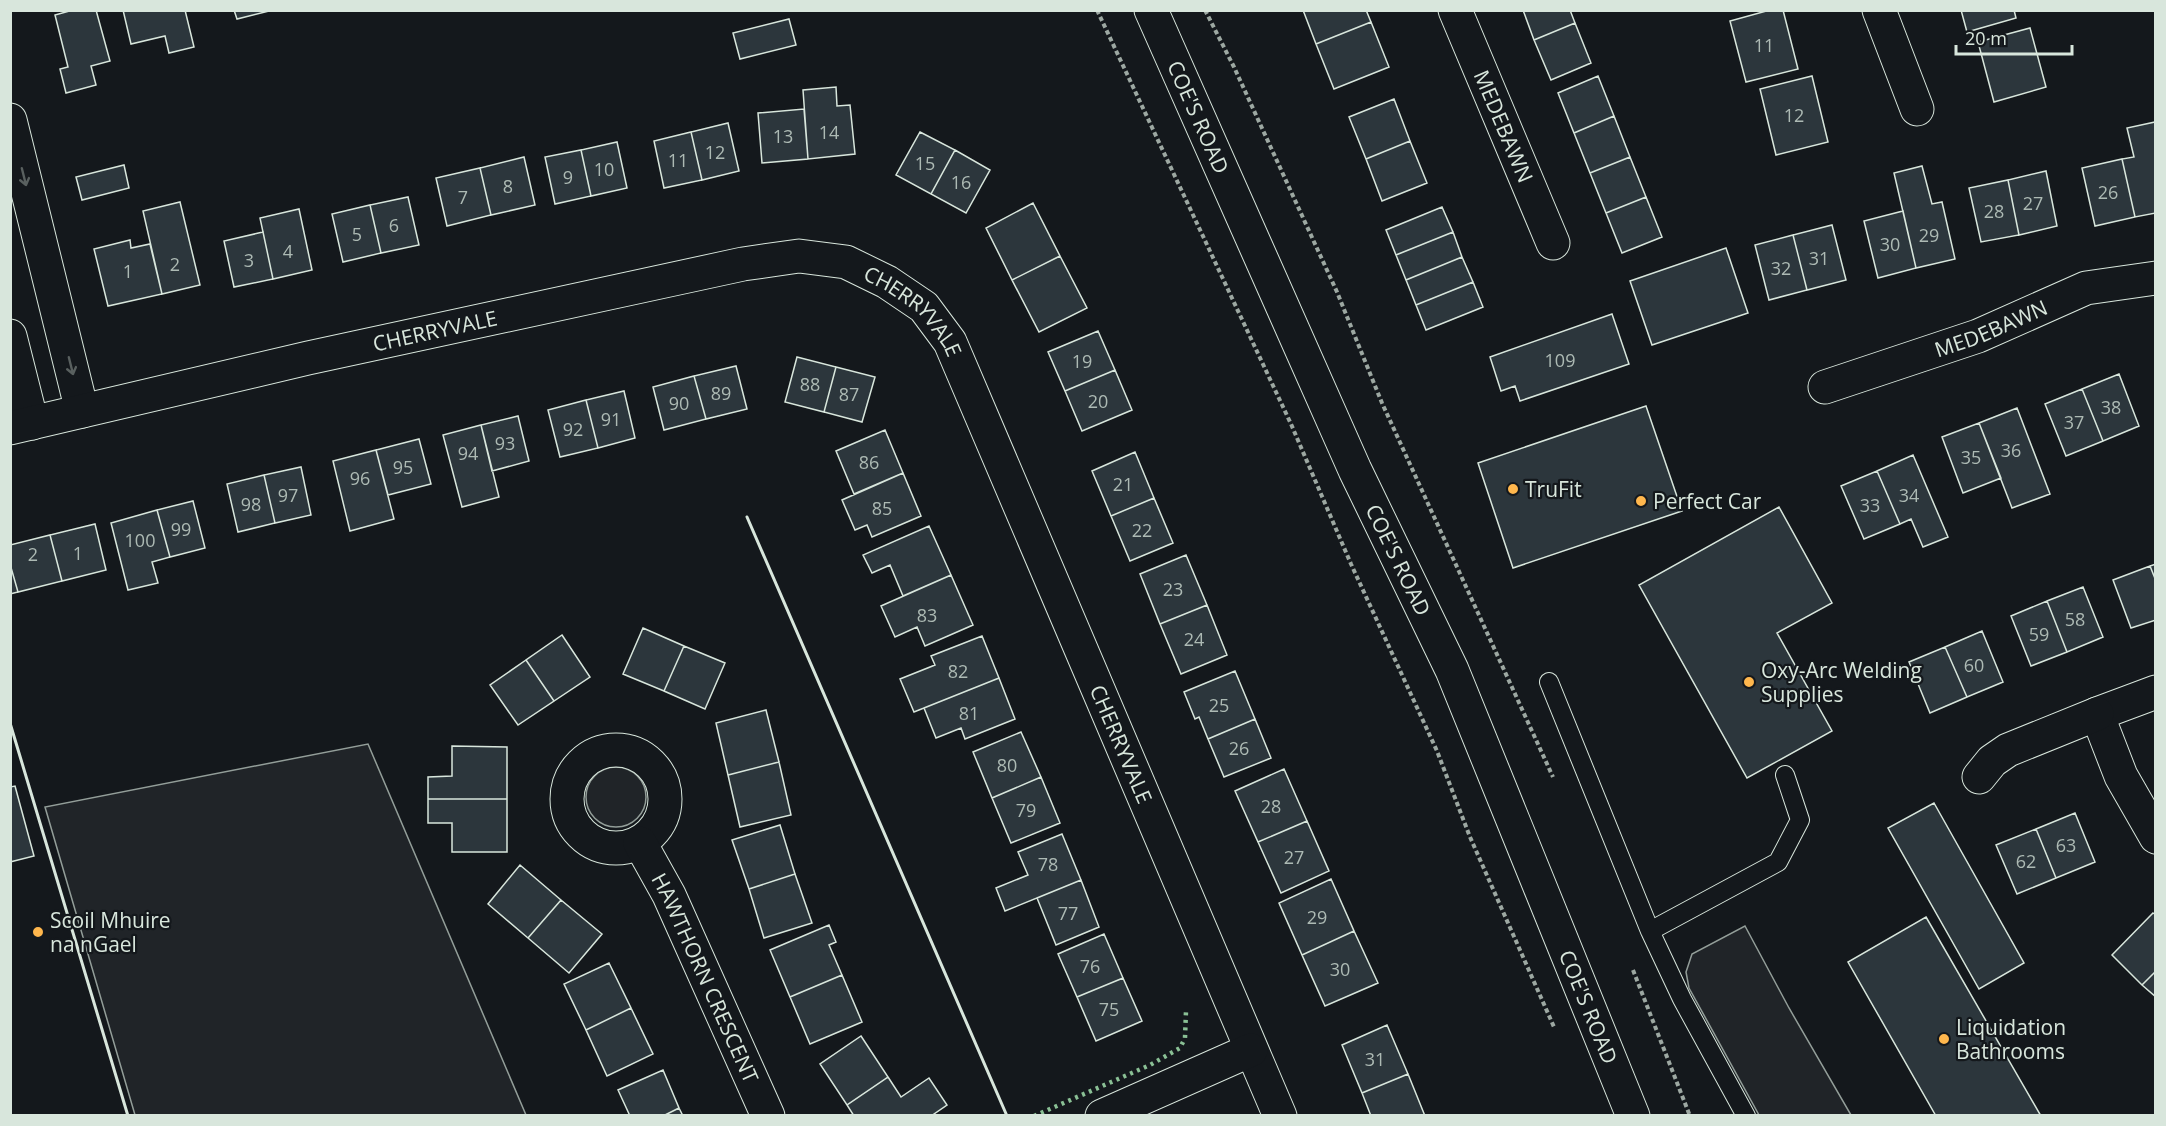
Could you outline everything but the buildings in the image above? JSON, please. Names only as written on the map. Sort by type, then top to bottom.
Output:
[{"type":"street","name":"COE'S ROAD","points":[[1151,10],[1355,470],[1452,669],[1633,1116]]},
{"type":"street","name":"MEDEBAWN","points":[[1455,10],[1553,243]]},
{"type":"street","points":[[1879,10],[1917,109]]},
{"type":"street","points":[[10,120],[46,420]]},
{"type":"street","name":"CHERRYVALE","points":[[46,420],[320,356],[743,264],[799,256],[846,262],[887,282],[924,307],[950,342],[1280,1116]]},
{"type":"street","name":"MEDEBAWN","points":[[1825,387],[1978,336],[2085,288],[2156,278]]},
{"type":"street","points":[[10,336],[46,420]]},
{"type":"street","points":[[1979,777],[1992,761],[2008,750],[2156,692]]},
{"type":"street","points":[[2097,714],[2121,776],[2156,837]]},
{"type":"street","name":"HAWTHORN CRESCENT","points":[[640,843],[669,895],[768,1116]]},
{"type":"street","points":[[1102,1116],[1251,1050]]},
{"type":"lane","points":[[1549,682],[1650,931],[1682,999],[1746,1116]]},
{"type":"lane","points":[[1650,931],[1778,862],[1800,820],[1785,775]]},
{"type":"path","points":[[1097,10],[1291,424],[1437,751],[1470,837],[1557,1033]]},
{"type":"path","points":[[1205,10],[1234,67],[1337,292],[1382,403],[1556,784]]},
{"type":"path","points":[[1632,969],[1690,1116]]},
{"type":"shaded area","points":[[368,744],[526,1115],[135,1115],[45,807]]},
{"type":"shaded area","points":[[616,767],[633,772],[641,780],[646,797],[641,814],[633,822],[616,827],[599,822],[591,814],[586,797],[591,780],[599,772]]},
{"type":"shaded area","points":[[1745,926],[1851,1115],[1759,1115],[1689,988],[1686,972],[1692,954]]},
{"type":"hedge","points":[[1034,1116],[1150,1065],[1180,1048],[1185,1038],[1186,1011]]},
{"type":"wall","points":[[747,517],[1007,1116]]},
{"type":"wall","points":[[10,723],[128,1116]]},
{"type":"place","name":"TruFit","points":[[1513,489]]},
{"type":"place","name":"Perfect Car","points":[[1641,501]]},
{"type":"place","name":"Oxy-Arc Welding Supplies","points":[[1749,682]]},
{"type":"place","name":"Scoil Mhuire na nGael","points":[[38,932]]},
{"type":"place","name":"Liquidation Bathrooms","points":[[1944,1039]]}]
